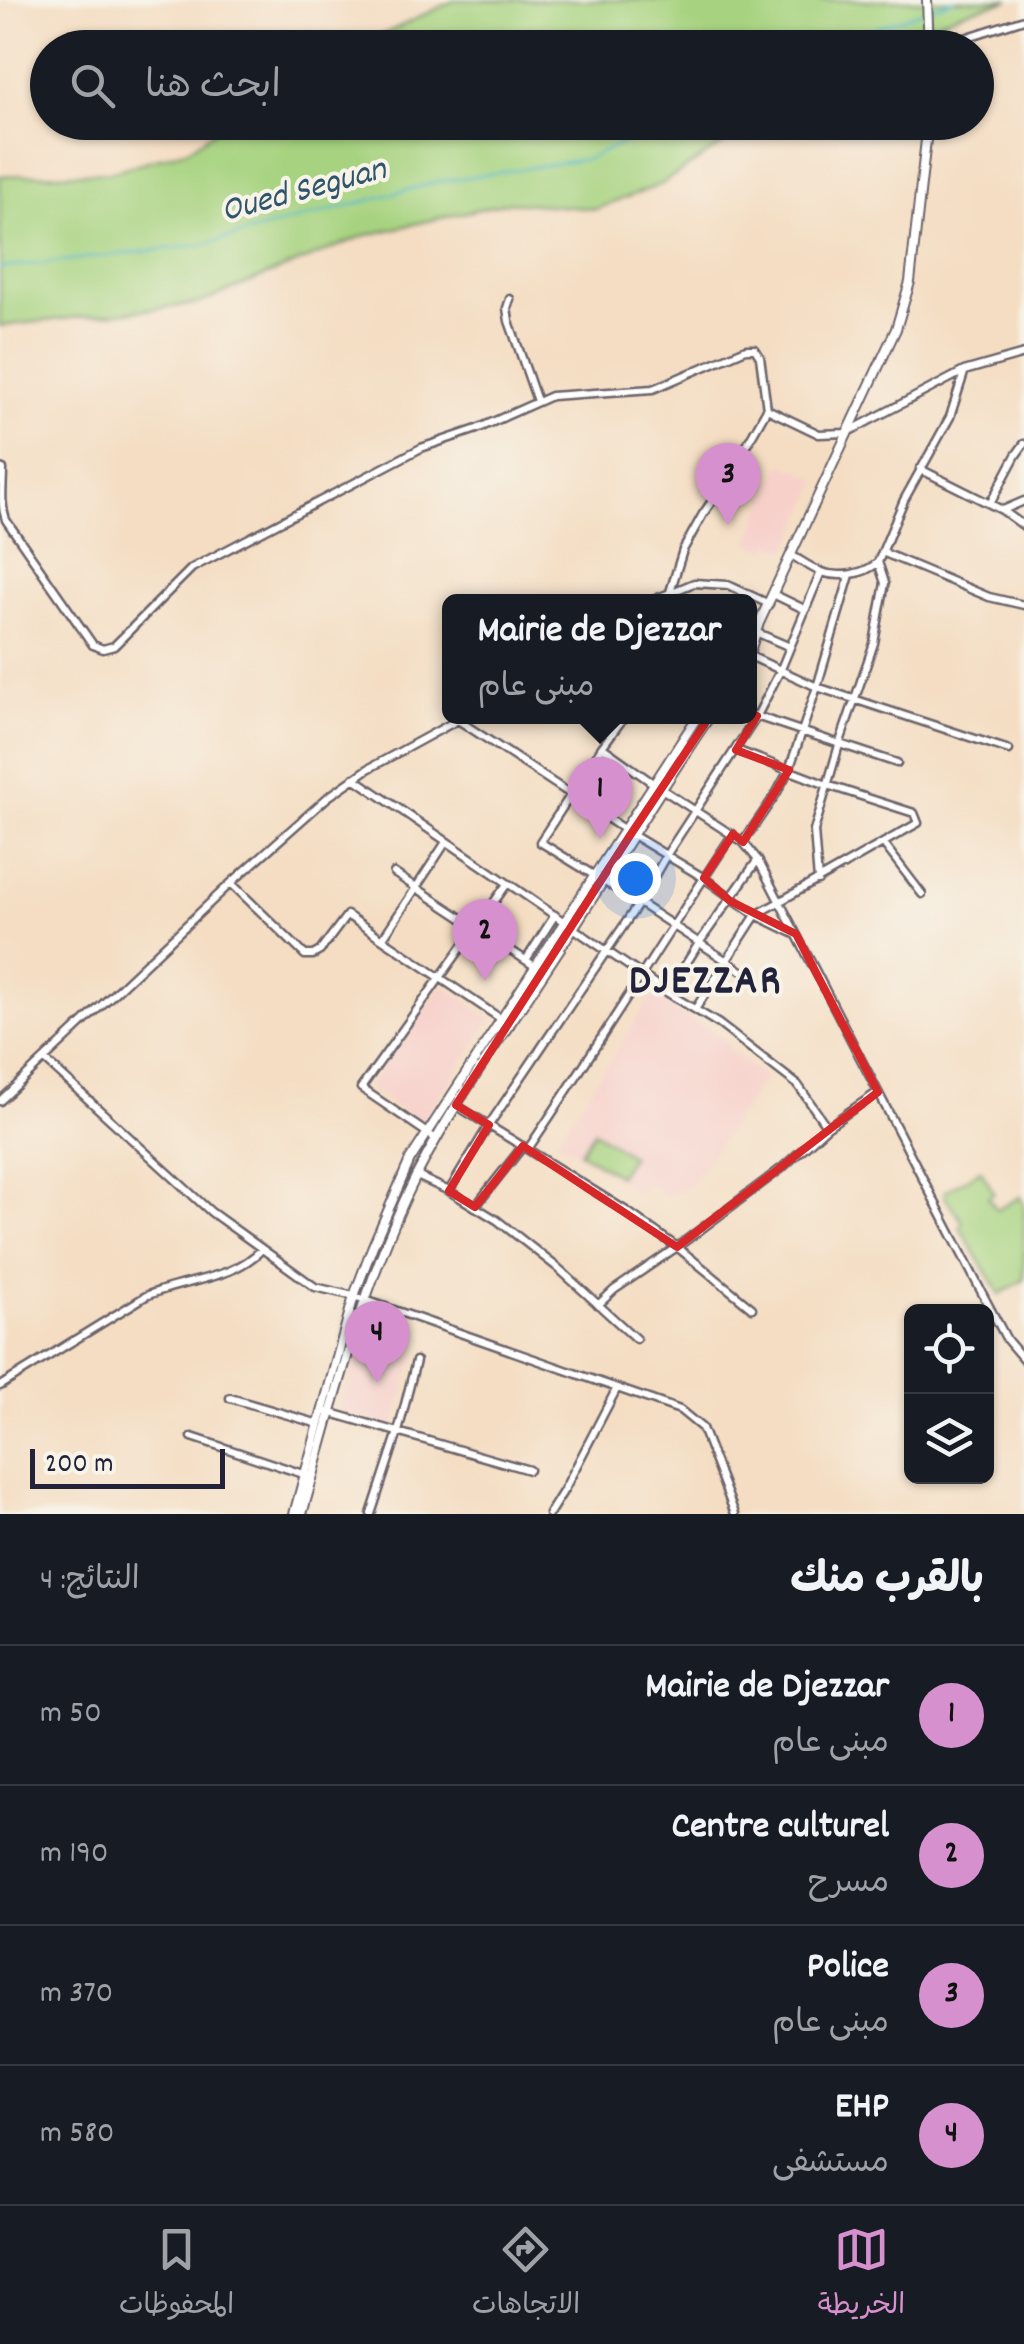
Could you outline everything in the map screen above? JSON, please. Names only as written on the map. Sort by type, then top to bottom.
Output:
[{"type":"main road","points":[[927,0],[930,30]]},
{"type":"main road","points":[[757,626],[896,329],[910,282],[926,140]]},
{"type":"main road","points":[[658,786],[693,724]]},
{"type":"main road","points":[[294,1514],[327,1412],[354,1296],[399,1182],[628,831],[704,724]]},
{"type":"main road","points":[[302,1514],[319,1424],[327,1412],[376,1264],[431,1136],[456,1105],[536,967],[570,925]]},
{"type":"street","points":[[989,30],[1024,19]]},
{"type":"street","points":[[510,299],[509,321],[537,401]]},
{"type":"street","points":[[0,468],[6,520],[93,645],[103,650],[114,646],[192,568],[420,448],[477,429],[551,396],[653,389],[746,349],[755,349],[760,356],[766,409],[683,550],[670,592]]},
{"type":"street","points":[[766,409],[819,434],[846,433],[964,371],[1024,354]]},
{"type":"street","points":[[791,555],[821,572],[850,575],[878,562],[920,469],[950,417],[964,371]]},
{"type":"street","points":[[990,504],[1024,444]]},
{"type":"street","points":[[920,469],[1002,510],[1024,526]]},
{"type":"street","points":[[1002,510],[1024,501]]},
{"type":"street","points":[[882,552],[989,597],[1024,605]]},
{"type":"street","points":[[818,881],[814,831],[874,642],[885,583],[878,562]]},
{"type":"street","points":[[757,708],[780,669],[821,572]]},
{"type":"street","points":[[743,842],[789,770],[850,575]]},
{"type":"street","points":[[666,594],[694,584],[728,586],[746,594]]},
{"type":"street","points":[[773,594],[804,608]]},
{"type":"street","points":[[757,599],[768,604]]},
{"type":"street","points":[[757,634],[790,647]]},
{"type":"street","points":[[757,658],[817,687],[1009,750]]},
{"type":"street","points":[[757,716],[897,763]]},
{"type":"street","points":[[0,1100],[328,797],[368,768],[450,724]]},
{"type":"street","points":[[470,724],[756,914],[796,934]]},
{"type":"street","points":[[619,724],[540,842],[754,979]]},
{"type":"street","points":[[449,1191],[639,903],[749,724]]},
{"type":"street","points":[[602,747],[732,834],[758,860],[1007,1340],[1024,1360]]},
{"type":"street","points":[[696,1008],[756,914],[918,824],[914,814],[736,750]]},
{"type":"street","points":[[354,778],[696,1008],[798,1085],[827,1127]]},
{"type":"street","points":[[475,1207],[526,1147],[595,1051],[732,834]]},
{"type":"street","points":[[383,938],[446,842]]},
{"type":"street","points":[[883,843],[922,894]]},
{"type":"street","points":[[668,992],[758,860]]},
{"type":"street","points":[[394,873],[536,967]]},
{"type":"street","points":[[231,883],[305,955],[320,951],[347,915],[506,1023]]},
{"type":"street","points":[[431,1136],[361,1088],[507,884]]},
{"type":"street","points":[[526,960],[554,914]]},
{"type":"street","points":[[45,1060],[211,1212],[315,1287],[354,1296],[680,1410],[702,1428],[735,1514]]},
{"type":"street","points":[[598,1305],[782,1168],[827,1127],[878,1092]]},
{"type":"street","points":[[456,1105],[628,1212],[752,1308]]},
{"type":"street","points":[[417,1176],[497,1220],[636,1339]]},
{"type":"street","points":[[0,1386],[146,1296],[230,1272],[262,1249]]},
{"type":"street","points":[[372,1514],[416,1361]]},
{"type":"street","points":[[549,1514],[617,1388]]},
{"type":"street","points":[[230,1398],[319,1424]]},
{"type":"street","points":[[327,1412],[529,1470]]},
{"type":"street","points":[[192,1438],[309,1476]]},
{"type":"highlighted area","points":[[720,701],[757,716],[736,750],[789,770],[743,842],[733,834],[704,878],[730,901],[796,934],[878,1092],[677,1247],[523,1146],[475,1207],[449,1191],[489,1125],[456,1105],[631,834]]},
{"type":"shaded area","points":[[781,463],[819,480],[788,551],[771,544],[768,550],[748,543]]},
{"type":"shaded area","points":[[442,985],[492,1019],[421,1124],[368,1087]]},
{"type":"shaded area","points":[[653,995],[730,1043],[728,1050],[766,1077],[692,1182],[668,1197],[646,1182],[640,1194],[557,1139]]},
{"type":"shaded area","points":[[361,1338],[415,1354],[394,1427],[339,1412]]},
{"type":"green space","points":[[455,0],[1010,0],[963,12],[918,30],[392,30]]},
{"type":"green space","points":[[201,140],[730,140],[660,185],[596,209],[509,202],[363,236],[197,304],[0,326],[0,176],[110,172],[187,150]]},
{"type":"green space","points":[[594,1131],[631,1156],[618,1176],[580,1152]]},
{"type":"green space","points":[[981,1170],[994,1193],[988,1197],[997,1210],[1020,1197],[1024,1204],[1024,1280],[1000,1294],[960,1228],[963,1222],[945,1197],[945,1191]]},
{"type":"waterway","name":"Oued Seguan","points":[[931,8],[953,0]]},
{"type":"waterway","name":"Oued Seguan","points":[[870,30],[923,11]]},
{"type":"waterway","name":"Oued Seguan","points":[[0,268],[202,245],[437,182],[586,159],[631,140]]},
{"type":"place","name":"Police","points":[[728,525]]},
{"type":"place","name":"Mairie de Djezzar","points":[[600,839]]},
{"type":"place","name":"Centre culturel","points":[[485,981]]},
{"type":"place","name":"EHP","points":[[377,1383]]},
{"type":"district","name":"DJEZZAR","points":[[706,984]]}]
